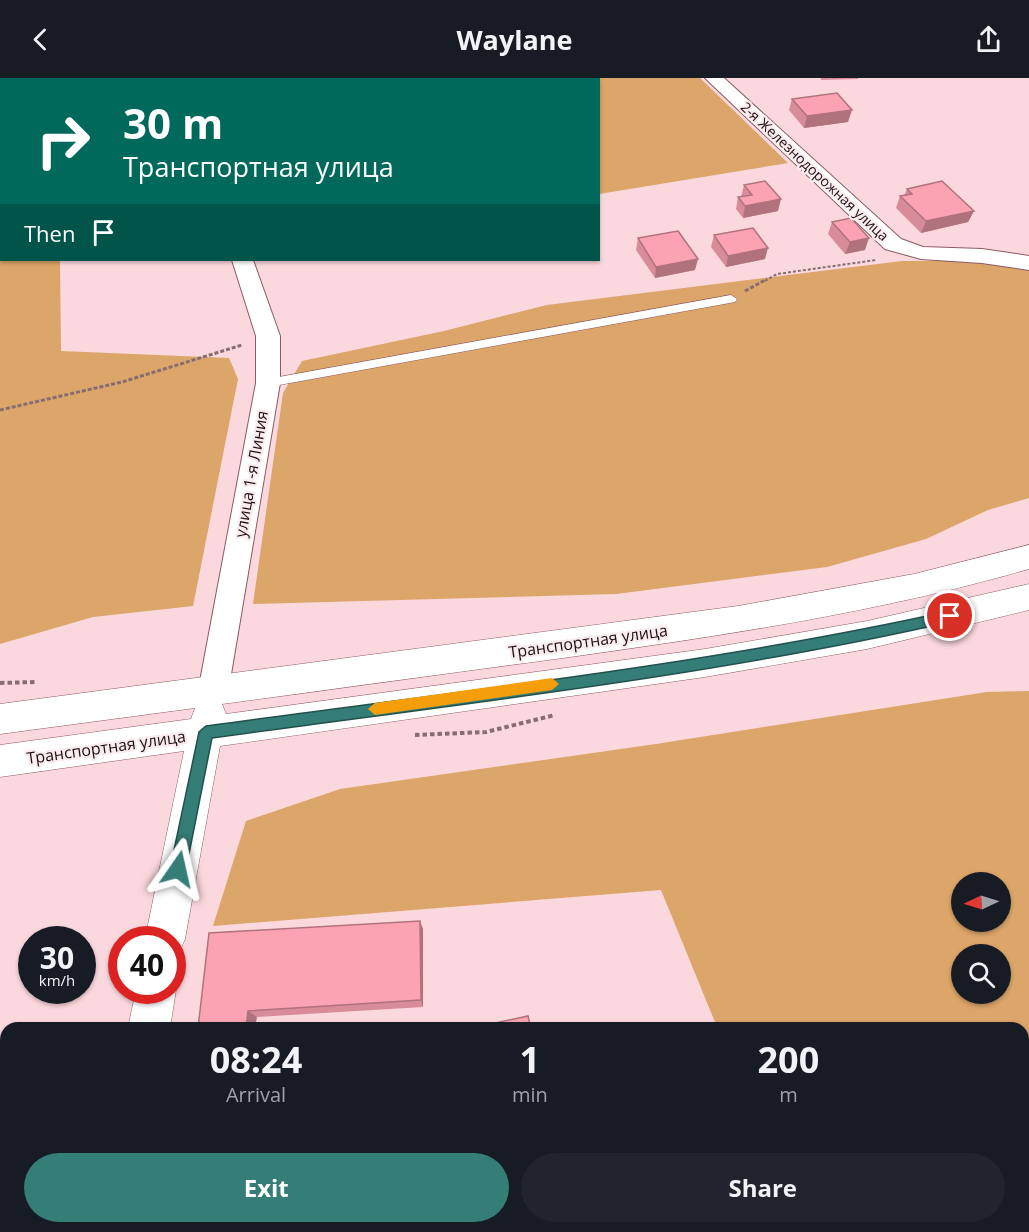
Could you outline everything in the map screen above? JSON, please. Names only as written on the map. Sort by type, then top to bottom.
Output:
[{"type":"street","name":"2-я Железнодорожная улица","points":[[714,78],[893,244],[921,253],[982,256],[1029,263]]},
{"type":"street","name":"улица 1-я Линия","points":[[213,692],[268,383],[268,336],[242,261]]},
{"type":"street","name":"Транспортная улица","points":[[0,719],[741,619],[842,602],[987,570],[1029,557]]},
{"type":"street","name":"Транспортная улица","points":[[0,761],[705,663],[867,635],[1029,597]]},
{"type":"street","points":[[168,926],[213,692]]},
{"type":"street","points":[[150,1022],[153,1004]]},
{"type":"lane","points":[[268,383],[731,299]]},
{"type":"path","points":[[731,299],[777,274],[921,253]]},
{"type":"path","points":[[0,410],[68,397],[185,366],[268,336]]},
{"type":"shaded area","points":[[600,78],[700,78],[788,163],[600,194]]},
{"type":"shaded area","points":[[0,261],[60,261],[61,351],[229,358],[238,379],[193,606],[93,617],[0,644]]},
{"type":"shaded area","points":[[902,261],[984,261],[1029,270],[1029,498],[988,510],[926,539],[827,567],[616,594],[253,604],[283,393],[302,361],[444,331],[547,305]]},
{"type":"shaded area","points":[[1029,691],[1029,1022],[715,1022],[661,890],[213,926],[246,821],[340,789],[656,744],[987,692]]},
{"type":"building","points":[[837,93],[852,110],[807,116],[792,99]]},
{"type":"building","points":[[765,181],[781,199],[745,206],[738,197],[752,195],[744,185]]},
{"type":"building","points":[[942,181],[974,211],[926,221],[900,196],[912,194],[907,189]]},
{"type":"building","points":[[851,218],[869,238],[850,242],[832,222]]},
{"type":"building","points":[[753,228],[768,248],[728,256],[714,235]]},
{"type":"building","points":[[678,231],[698,259],[656,267],[638,238]]},
{"type":"building","points":[[420,921],[421,1000],[248,1011],[247,1022],[199,1022],[209,933]]},
{"type":"building","points":[[528,1016],[530,1022],[500,1022]]},
{"type":"slow traffic","points":[[375,709],[552,684]]},
{"type":"route","points":[[178,869],[206,732],[705,663],[867,635],[950,616]]}]
